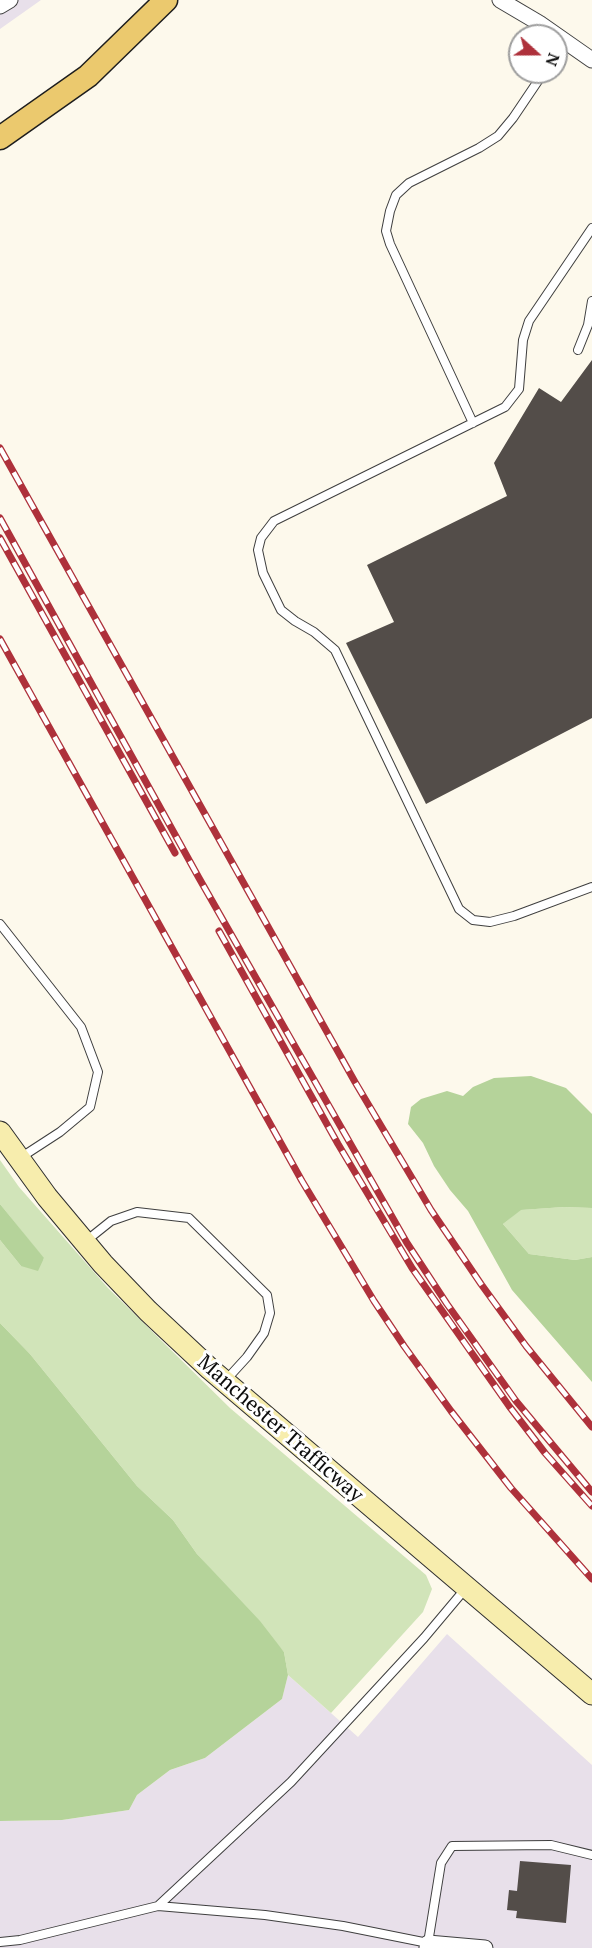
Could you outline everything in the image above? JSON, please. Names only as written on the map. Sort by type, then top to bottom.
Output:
[{"type":"main road","points":[[0,138],[88,76],[166,0]]},
{"type":"main road","name":"Manchester Trafficway","points":[[0,1132],[47,1197],[148,1311],[225,1382],[592,1694]]},
{"type":"street","points":[[0,6],[10,0]]},
{"type":"street","points":[[500,0],[538,24]]},
{"type":"street","points":[[568,43],[592,60]]},
{"type":"street","points":[[428,1945],[485,1948]]},
{"type":"lane","points":[[473,423],[386,231],[396,195],[409,183],[498,136],[536,84]]},
{"type":"lane","points":[[592,228],[529,321],[523,340],[519,389],[505,407],[274,521],[261,538],[258,550],[263,573],[280,610],[314,632],[335,650],[459,909],[473,920],[490,922],[514,916],[592,887]]},
{"type":"lane","points":[[578,350],[588,325],[592,301]]},
{"type":"lane","points":[[0,924],[81,1027],[98,1072],[90,1107],[60,1132],[19,1158]]},
{"type":"lane","points":[[85,1242],[111,1221],[137,1212],[189,1218],[267,1295],[270,1313],[264,1333],[225,1382]]},
{"type":"lane","points":[[158,1906],[291,1782],[424,1638],[467,1587]]},
{"type":"lane","points":[[0,1942],[20,1941],[158,1906],[343,1926],[428,1945],[441,1863],[452,1846],[551,1845],[592,1855]]},
{"type":"shaded area","points":[[0,0],[41,0],[0,29]]},
{"type":"shaded area","points":[[447,1634],[592,1765],[592,1948],[0,1948],[0,1821],[62,1820],[129,1810],[137,1795],[170,1770],[205,1758],[282,1699],[288,1675],[358,1737]]},
{"type":"green space","points":[[531,1076],[566,1088],[592,1114],[592,1208],[521,1210],[503,1224],[529,1254],[575,1260],[592,1257],[592,1382],[512,1290],[468,1211],[450,1190],[434,1166],[423,1143],[408,1124],[411,1107],[421,1099],[447,1091],[463,1096],[473,1087],[494,1078]]},
{"type":"green space","points":[[0,1160],[19,1187],[108,1288],[230,1408],[426,1575],[432,1589],[423,1612],[331,1713],[288,1675],[284,1652],[197,1554],[173,1520],[137,1486],[30,1354],[0,1323],[0,1240],[21,1266],[44,1259],[0,1204]]},
{"type":"green space","points":[[0,1204],[44,1258],[38,1271],[21,1266],[0,1240]]},
{"type":"green space","points":[[592,1208],[592,1257],[575,1260],[529,1254],[503,1224],[520,1210]]},
{"type":"green space","points":[[0,1323],[30,1354],[137,1486],[173,1520],[197,1554],[260,1621],[284,1652],[288,1675],[282,1699],[205,1758],[170,1770],[137,1795],[129,1810],[62,1820],[0,1821]]},
{"type":"building","points":[[592,360],[592,718],[426,804],[346,643],[394,622],[367,565],[507,496],[494,463],[539,388],[561,402]]},
{"type":"building","points":[[520,1861],[571,1865],[566,1923],[516,1918],[517,1911],[507,1910],[509,1890],[517,1891]]},
{"type":"railway","points":[[0,448],[355,1082],[431,1210],[526,1346],[592,1427]]},
{"type":"railway","points":[[0,518],[199,878],[407,1243],[516,1401],[592,1492]]},
{"type":"railway","points":[[0,538],[175,853]]},
{"type":"railway","points":[[0,639],[302,1181],[374,1301],[451,1411],[511,1488],[592,1579]]},
{"type":"railway","points":[[219,931],[338,1144],[412,1268],[509,1406],[545,1453],[592,1506]]}]
